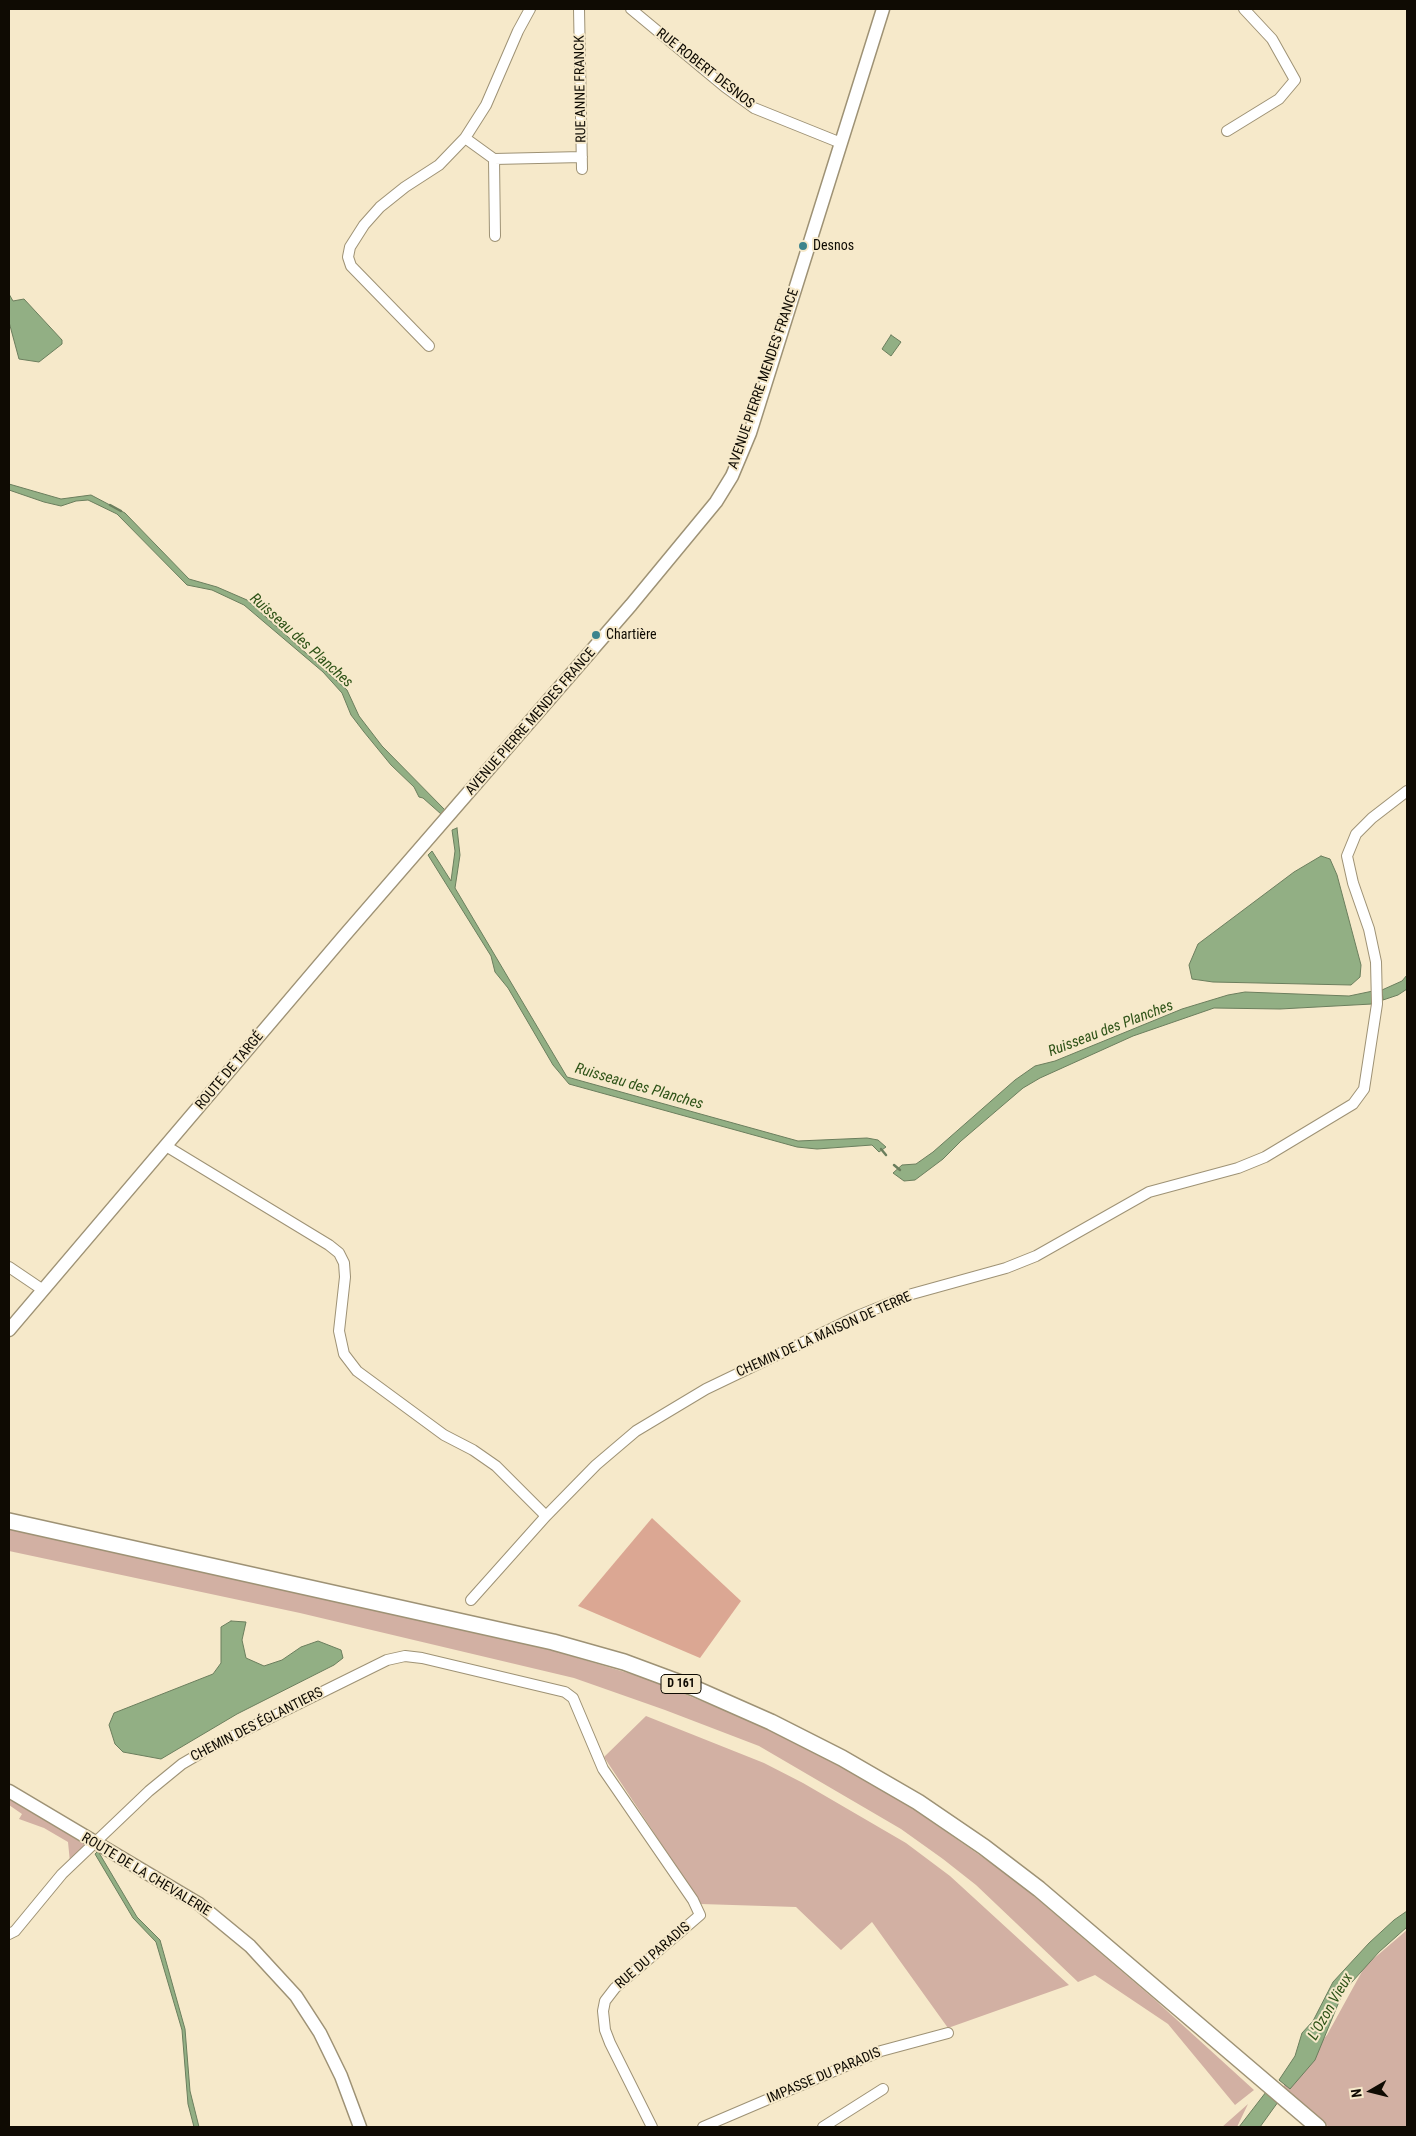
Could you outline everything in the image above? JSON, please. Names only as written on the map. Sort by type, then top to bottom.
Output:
[{"type":"main road","name":"D 161","points":[[9,1521],[553,1642],[624,1662],[730,1703],[842,1758],[918,1802],[984,1847],[1039,1889],[1318,2127]]},
{"type":"street","points":[[428,346],[356,273],[349,262],[348,252],[360,229],[380,207],[395,194],[439,165],[465,138],[486,105],[518,31],[530,9]]},
{"type":"street","name":"RUE ANNE FRANCK","points":[[579,9],[582,169]]},
{"type":"street","name":"RUE ROBERT DESNOS","points":[[631,9],[740,99],[783,121],[841,143]]},
{"type":"street","name":"AVENUE PIERRE MENDES FRANCE","points":[[453,812],[687,539],[724,490],[750,433],[883,9]]},
{"type":"street","points":[[1227,131],[1279,99],[1295,80],[1272,39],[1244,9]]},
{"type":"street","points":[[465,138],[494,159],[582,157]]},
{"type":"street","points":[[494,159],[495,236]]},
{"type":"street","name":"CHEMIN DE LA MAISON DE TERRE","points":[[471,1600],[546,1516],[596,1465],[636,1431],[706,1390],[860,1315],[912,1294],[1006,1268],[1036,1256],[1149,1192],[1238,1168],[1265,1157],[1353,1104],[1364,1089],[1377,1004],[1376,962],[1369,929],[1353,883],[1347,856],[1356,834],[1372,818],[1407,790]]},
{"type":"street","name":"ROUTE DE TARGÉ","points":[[9,1330],[344,936],[453,812]]},
{"type":"street","points":[[166,1146],[339,1253],[344,1264],[345,1277],[339,1331],[344,1354],[357,1371],[444,1435],[473,1450],[496,1466],[546,1516]]},
{"type":"street","points":[[9,1267],[43,1290]]},
{"type":"street","name":"CHEMIN DES ÉGLANTIERS","points":[[9,1934],[15,1931],[62,1874],[149,1791],[182,1764],[211,1747],[387,1660],[405,1656],[422,1658],[565,1692]]},
{"type":"street","name":"RUE DU PARADIS","points":[[565,1692],[573,1698],[603,1769],[693,1900],[700,1915],[615,1988],[605,2001],[603,2011],[605,2030],[652,2127]]},
{"type":"street","name":"ROUTE DE LA CHEVALERIE","points":[[9,1792],[199,1904],[232,1929],[267,1962],[296,1996],[320,2033],[341,2076],[360,2127]]},
{"type":"street","name":"IMPASSE DU PARADIS","points":[[708,2126],[881,2051],[948,2033]]},
{"type":"street","points":[[823,2127],[883,2089]]},
{"type":"shaded area","points":[[652,1518],[741,1601],[700,1658],[578,1606]]},
{"type":"shaded area","points":[[9,1529],[534,1645],[645,1678],[758,1724],[832,1761],[909,1806],[1014,1879],[1154,1999],[1254,2090],[1235,2105],[1168,2024],[1095,1975],[1078,1982],[976,1885],[943,1859],[901,1829],[759,1746],[574,1678],[300,1613],[9,1551]]},
{"type":"shaded area","points":[[646,1716],[764,1763],[803,1783],[906,1843],[950,1876],[1069,1985],[948,2028],[872,1922],[841,1950],[796,1907],[701,1904],[604,1757]]},
{"type":"shaded area","points":[[9,1798],[84,1844],[83,1849],[70,1862],[68,1842],[44,1828],[19,1819],[22,1814],[9,1805]]},
{"type":"shaded area","points":[[1407,1930],[1407,2127],[1329,2127],[1281,2089],[1327,2035],[1365,1966]]},
{"type":"shaded area","points":[[1248,2104],[1237,2127],[1222,2127]]},
{"type":"water","points":[[9,294],[13,301],[24,299],[62,340],[62,344],[39,362],[19,359],[9,322]]},
{"type":"water","points":[[891,335],[901,342],[891,356],[882,349]]},
{"type":"water","points":[[9,484],[61,499],[91,495],[125,513],[189,579],[217,587],[247,600],[347,690],[359,716],[382,746],[445,810],[441,814],[423,798],[419,797],[414,787],[391,765],[364,732],[351,715],[342,693],[323,672],[244,605],[212,590],[187,585],[117,514],[88,500],[76,501],[61,506],[44,502],[9,490]]},
{"type":"water","points":[[457,828],[460,855],[455,888],[567,1077],[798,1141],[867,1138],[878,1140],[886,1147],[879,1152],[872,1145],[817,1149],[797,1147],[569,1084],[553,1065],[508,988],[495,972],[491,956],[428,855],[432,851],[451,881],[455,851],[452,830]]},
{"type":"water","points":[[1321,856],[1330,859],[1337,875],[1361,965],[1360,977],[1351,985],[1213,982],[1192,979],[1189,965],[1198,944],[1294,872]]},
{"type":"water","points":[[1407,975],[1407,989],[1398,995],[1383,1000],[1382,990],[1402,981]]},
{"type":"water","points":[[1373,991],[1372,1004],[1280,1009],[1214,1008],[1133,1036],[1040,1078],[1023,1088],[961,1141],[943,1159],[915,1180],[904,1181],[893,1173],[902,1165],[916,1164],[933,1152],[1015,1080],[1035,1066],[1055,1061],[1182,1009],[1228,995],[1245,992],[1349,996]]},
{"type":"water","points":[[231,1621],[246,1622],[242,1640],[246,1658],[264,1666],[282,1660],[301,1647],[318,1641],[341,1650],[343,1658],[334,1665],[237,1714],[161,1759],[123,1752],[115,1744],[109,1725],[114,1713],[213,1674],[221,1663],[221,1627]]},
{"type":"water","points":[[98,1851],[137,1917],[160,1940],[185,2029],[190,2091],[199,2127],[194,2127],[188,2104],[182,2030],[156,1942],[133,1918],[95,1854]]},
{"type":"water","name":"L'Ozon Vieux","points":[[1407,1911],[1407,1927],[1379,1952],[1343,1992],[1315,2060],[1290,2089],[1279,2080],[1295,2056],[1302,2033],[1313,2021],[1333,1982],[1369,1943]]},
{"type":"water","points":[[1266,2092],[1278,2102],[1260,2127],[1239,2127]]},
{"type":"waterway","name":"Ruisseau des Planches","points":[[110,505],[121,511]]},
{"type":"waterway","name":"Ruisseau des Planches","points":[[881,1149],[886,1155]]},
{"type":"waterway","name":"Ruisseau des Planches","points":[[894,1165],[900,1170]]},
{"type":"place","name":"Desnos","points":[[803,246]]},
{"type":"place","name":"Chartière","points":[[596,635]]}]
